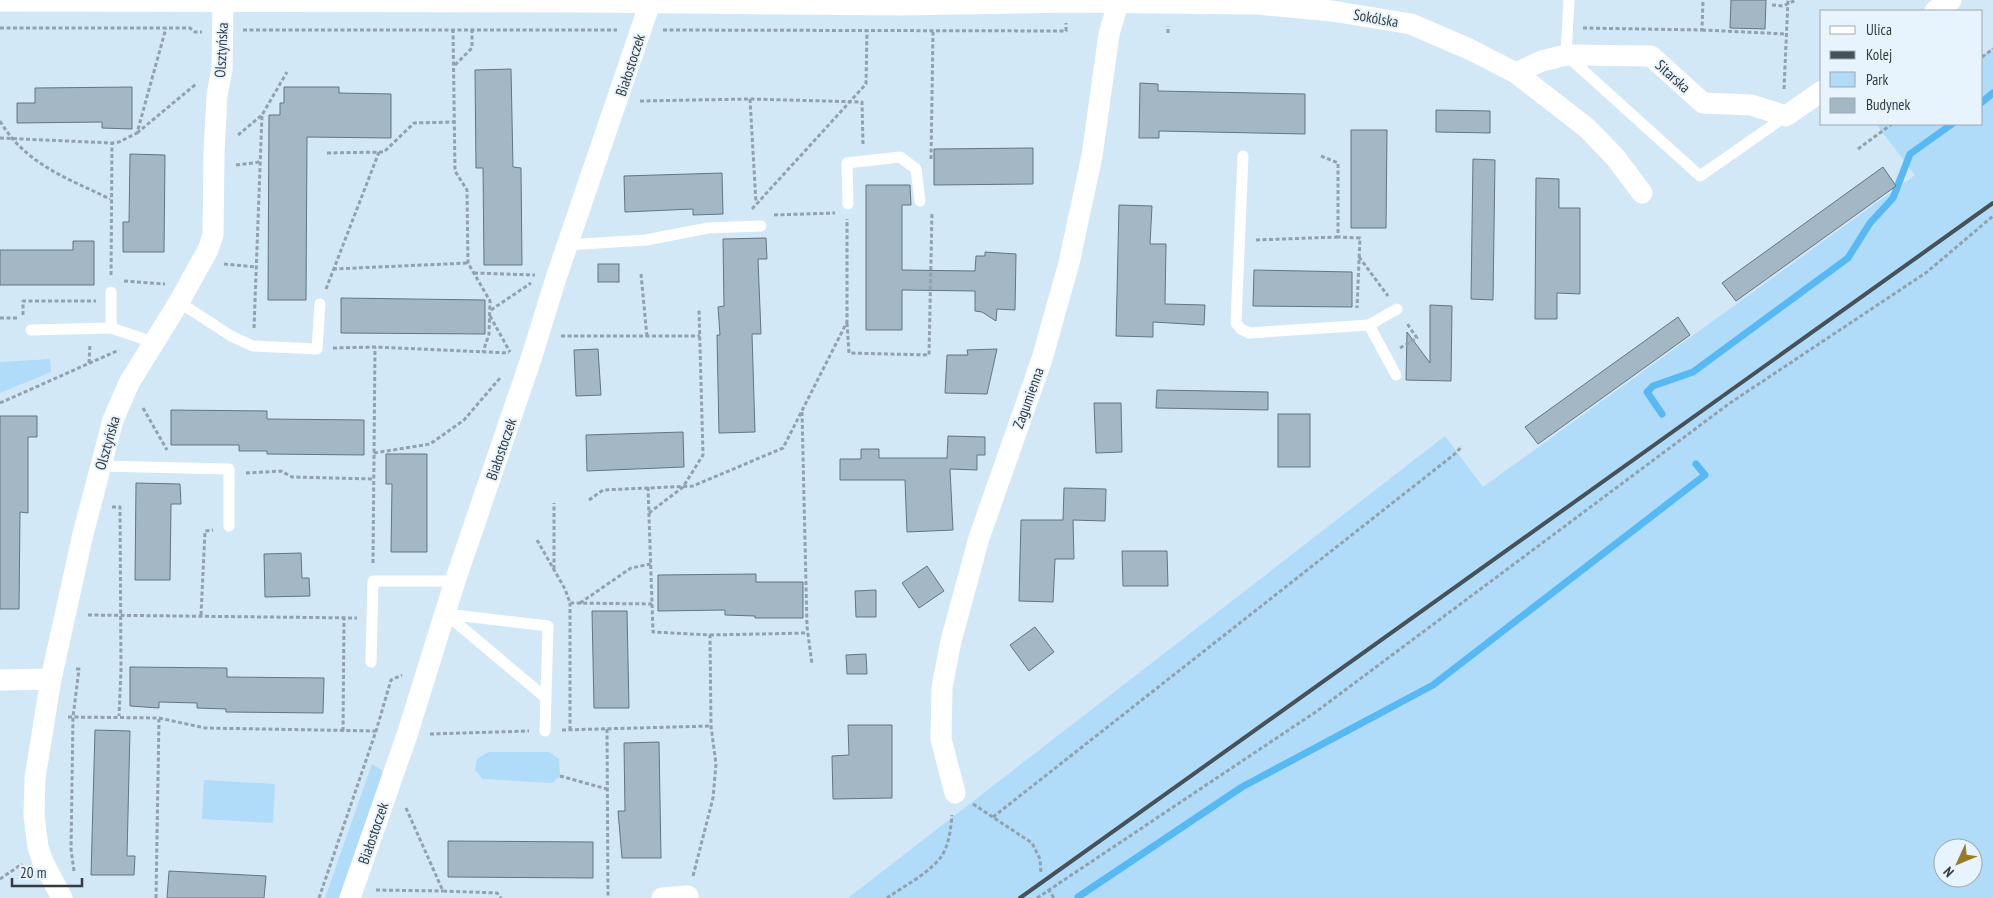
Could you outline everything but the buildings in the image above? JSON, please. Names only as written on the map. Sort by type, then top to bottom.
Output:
[{"type":"street","points":[[1936,10],[1951,0]]},
{"type":"street","name":"Sokólska","points":[[0,1],[650,1],[899,5],[1119,2],[1256,4],[1332,11],[1411,24],[1469,49],[1516,73],[1587,128],[1615,157],[1642,192]]},
{"type":"street","name":"Olsztyńska","points":[[62,898],[44,862],[34,824],[34,788],[51,679],[109,430],[128,383],[149,341],[184,294],[202,262],[213,235],[214,154],[217,95],[222,69],[223,1]]},
{"type":"street","name":"Białostoczek","points":[[352,894],[431,663],[455,581],[650,1]]},
{"type":"street","name":"Zagumienna","points":[[954,793],[941,739],[942,687],[951,641],[979,538],[1042,359],[1069,263],[1092,156],[1112,16],[1119,2]]},
{"type":"street","name":"Sitarska","points":[[1516,73],[1542,61],[1566,55],[1652,56],[1703,103],[1751,105],[1786,116]]},
{"type":"street","points":[[1786,116],[1820,92]]},
{"type":"street","points":[[0,680],[51,679]]},
{"type":"street","points":[[662,898],[688,896]]},
{"type":"lane","points":[[1569,0],[1566,55],[1700,176],[1786,116]]},
{"type":"lane","points":[[1244,156],[1236,324],[1249,333],[1369,326],[1397,309]]},
{"type":"lane","points":[[847,208],[847,163],[863,160],[900,157],[916,169],[920,201]]},
{"type":"lane","points":[[567,245],[646,240],[708,228],[761,226]]},
{"type":"lane","points":[[184,294],[231,336],[253,346],[316,348],[320,304]]},
{"type":"lane","points":[[111,296],[111,328]]},
{"type":"lane","points":[[1369,326],[1396,375]]},
{"type":"lane","points":[[31,330],[111,328],[149,341]]},
{"type":"lane","points":[[100,466],[229,469],[229,526]]},
{"type":"lane","points":[[371,662],[373,581],[455,581]]},
{"type":"lane","points":[[446,614],[546,698]]},
{"type":"lane","points":[[446,614],[548,626],[545,731]]},
{"type":"path","points":[[1702,30],[1703,0]]},
{"type":"path","points":[[1772,5],[1796,0]]},
{"type":"path","points":[[1786,116],[1788,2]]},
{"type":"path","points":[[1568,27],[1786,34]]},
{"type":"path","points":[[137,133],[166,28]]},
{"type":"path","points":[[409,29],[1066,31]]},
{"type":"path","points":[[453,29],[455,171],[467,190],[468,264],[490,301],[489,334],[483,352]]},
{"type":"path","points":[[455,65],[472,48],[472,29]]},
{"type":"path","points":[[751,210],[866,84],[866,30]]},
{"type":"path","points":[[200,32],[201,41]]},
{"type":"path","points":[[931,162],[933,32]]},
{"type":"path","points":[[1983,56],[1993,48]]},
{"type":"path","points":[[214,154],[262,115],[287,72]]},
{"type":"path","points":[[0,138],[119,142],[137,133],[202,79]]},
{"type":"path","points":[[750,99],[756,204]]},
{"type":"path","points":[[640,101],[750,99],[862,102],[863,160]]},
{"type":"path","points":[[253,346],[262,115]]},
{"type":"path","points":[[0,121],[10,138],[40,165],[110,199]]},
{"type":"path","points":[[327,153],[384,152],[414,123],[454,122]]},
{"type":"path","points":[[1858,149],[1891,125]]},
{"type":"path","points":[[23,318],[23,301],[111,296],[110,199],[112,143]]},
{"type":"path","points":[[320,304],[379,152]]},
{"type":"path","points":[[1321,156],[1338,163],[1338,237]]},
{"type":"path","points":[[773,215],[847,208],[848,353],[929,355],[932,211]]},
{"type":"path","points":[[1036,898],[1317,711],[1730,403],[1927,272],[1993,216]]},
{"type":"path","points":[[1240,240],[1360,238],[1357,326]]},
{"type":"path","points":[[202,262],[256,267]]},
{"type":"path","points":[[333,269],[468,264]]},
{"type":"path","points":[[473,273],[541,276],[490,310]]},
{"type":"path","points":[[641,274],[647,337]]},
{"type":"path","points":[[111,280],[184,294]]},
{"type":"path","points":[[649,514],[683,487],[703,454],[699,310]]},
{"type":"path","points":[[490,315],[510,353]]},
{"type":"path","points":[[589,500],[603,490],[694,486],[783,448],[847,322]]},
{"type":"path","points":[[539,334],[568,337],[700,336]]},
{"type":"path","points":[[0,403],[128,346],[149,341]]},
{"type":"path","points":[[373,581],[375,346]]},
{"type":"path","points":[[316,348],[375,346],[510,353],[532,356]]},
{"type":"path","points":[[374,453],[430,444],[464,420],[505,372]]},
{"type":"path","points":[[128,383],[177,468]]},
{"type":"path","points":[[802,411],[808,633],[812,664]]},
{"type":"path","points":[[1041,873],[1040,859],[1032,843],[1010,831],[993,817],[1456,453],[1462,446]]},
{"type":"path","points":[[229,474],[281,471],[292,477],[374,479]]},
{"type":"path","points":[[648,487],[653,632],[710,635],[808,633]]},
{"type":"path","points":[[554,502],[554,570]]},
{"type":"path","points":[[91,507],[120,506],[121,614],[119,716]]},
{"type":"path","points":[[201,616],[205,532],[229,526]]},
{"type":"path","points":[[537,540],[565,589],[570,603],[570,730]]},
{"type":"path","points":[[579,603],[631,568],[650,564]]},
{"type":"path","points":[[570,603],[652,604]]},
{"type":"path","points":[[65,615],[121,614],[372,618]]},
{"type":"path","points":[[343,731],[344,618]]},
{"type":"path","points":[[688,896],[713,798],[716,764],[711,726],[710,635]]},
{"type":"path","points":[[319,898],[376,731],[391,680],[431,663]]},
{"type":"path","points":[[75,876],[71,849],[73,717],[79,669]]},
{"type":"path","points":[[45,717],[119,716],[159,718],[205,728],[376,731]]},
{"type":"path","points":[[156,898],[159,718]]},
{"type":"path","points":[[606,728],[608,898]]},
{"type":"path","points":[[560,776],[607,789]]},
{"type":"path","points":[[392,778],[443,891]]},
{"type":"path","points":[[887,898],[921,874],[941,856],[950,830],[954,793]]},
{"type":"path","points":[[1048,889],[1054,898]]},
{"type":"path","points":[[352,894],[443,891],[498,893],[501,898]]},
{"type":"green space","points":[[1993,47],[1993,898],[848,898],[1445,436],[1483,487],[1915,175],[1877,125],[1983,125],[1983,55]]},
{"type":"green space","points":[[50,359],[51,372],[0,393],[0,362]]},
{"type":"green space","points":[[488,752],[549,752],[559,759],[560,776],[552,783],[483,779],[475,770],[477,759]]},
{"type":"green space","points":[[372,764],[382,770],[382,777],[339,898],[325,898]]},
{"type":"green space","points":[[204,780],[275,784],[273,823],[202,819]]},
{"type":"waterway","points":[[1983,101],[1993,93]]},
{"type":"waterway","points":[[1662,414],[1647,392],[1653,386],[1693,372],[1848,258],[1870,223],[1893,198],[1910,154],[1951,125]]},
{"type":"waterway","points":[[1078,897],[1242,787],[1433,685],[1705,475],[1696,464]]},
{"type":"railway","points":[[1020,898],[1993,203]]}]
